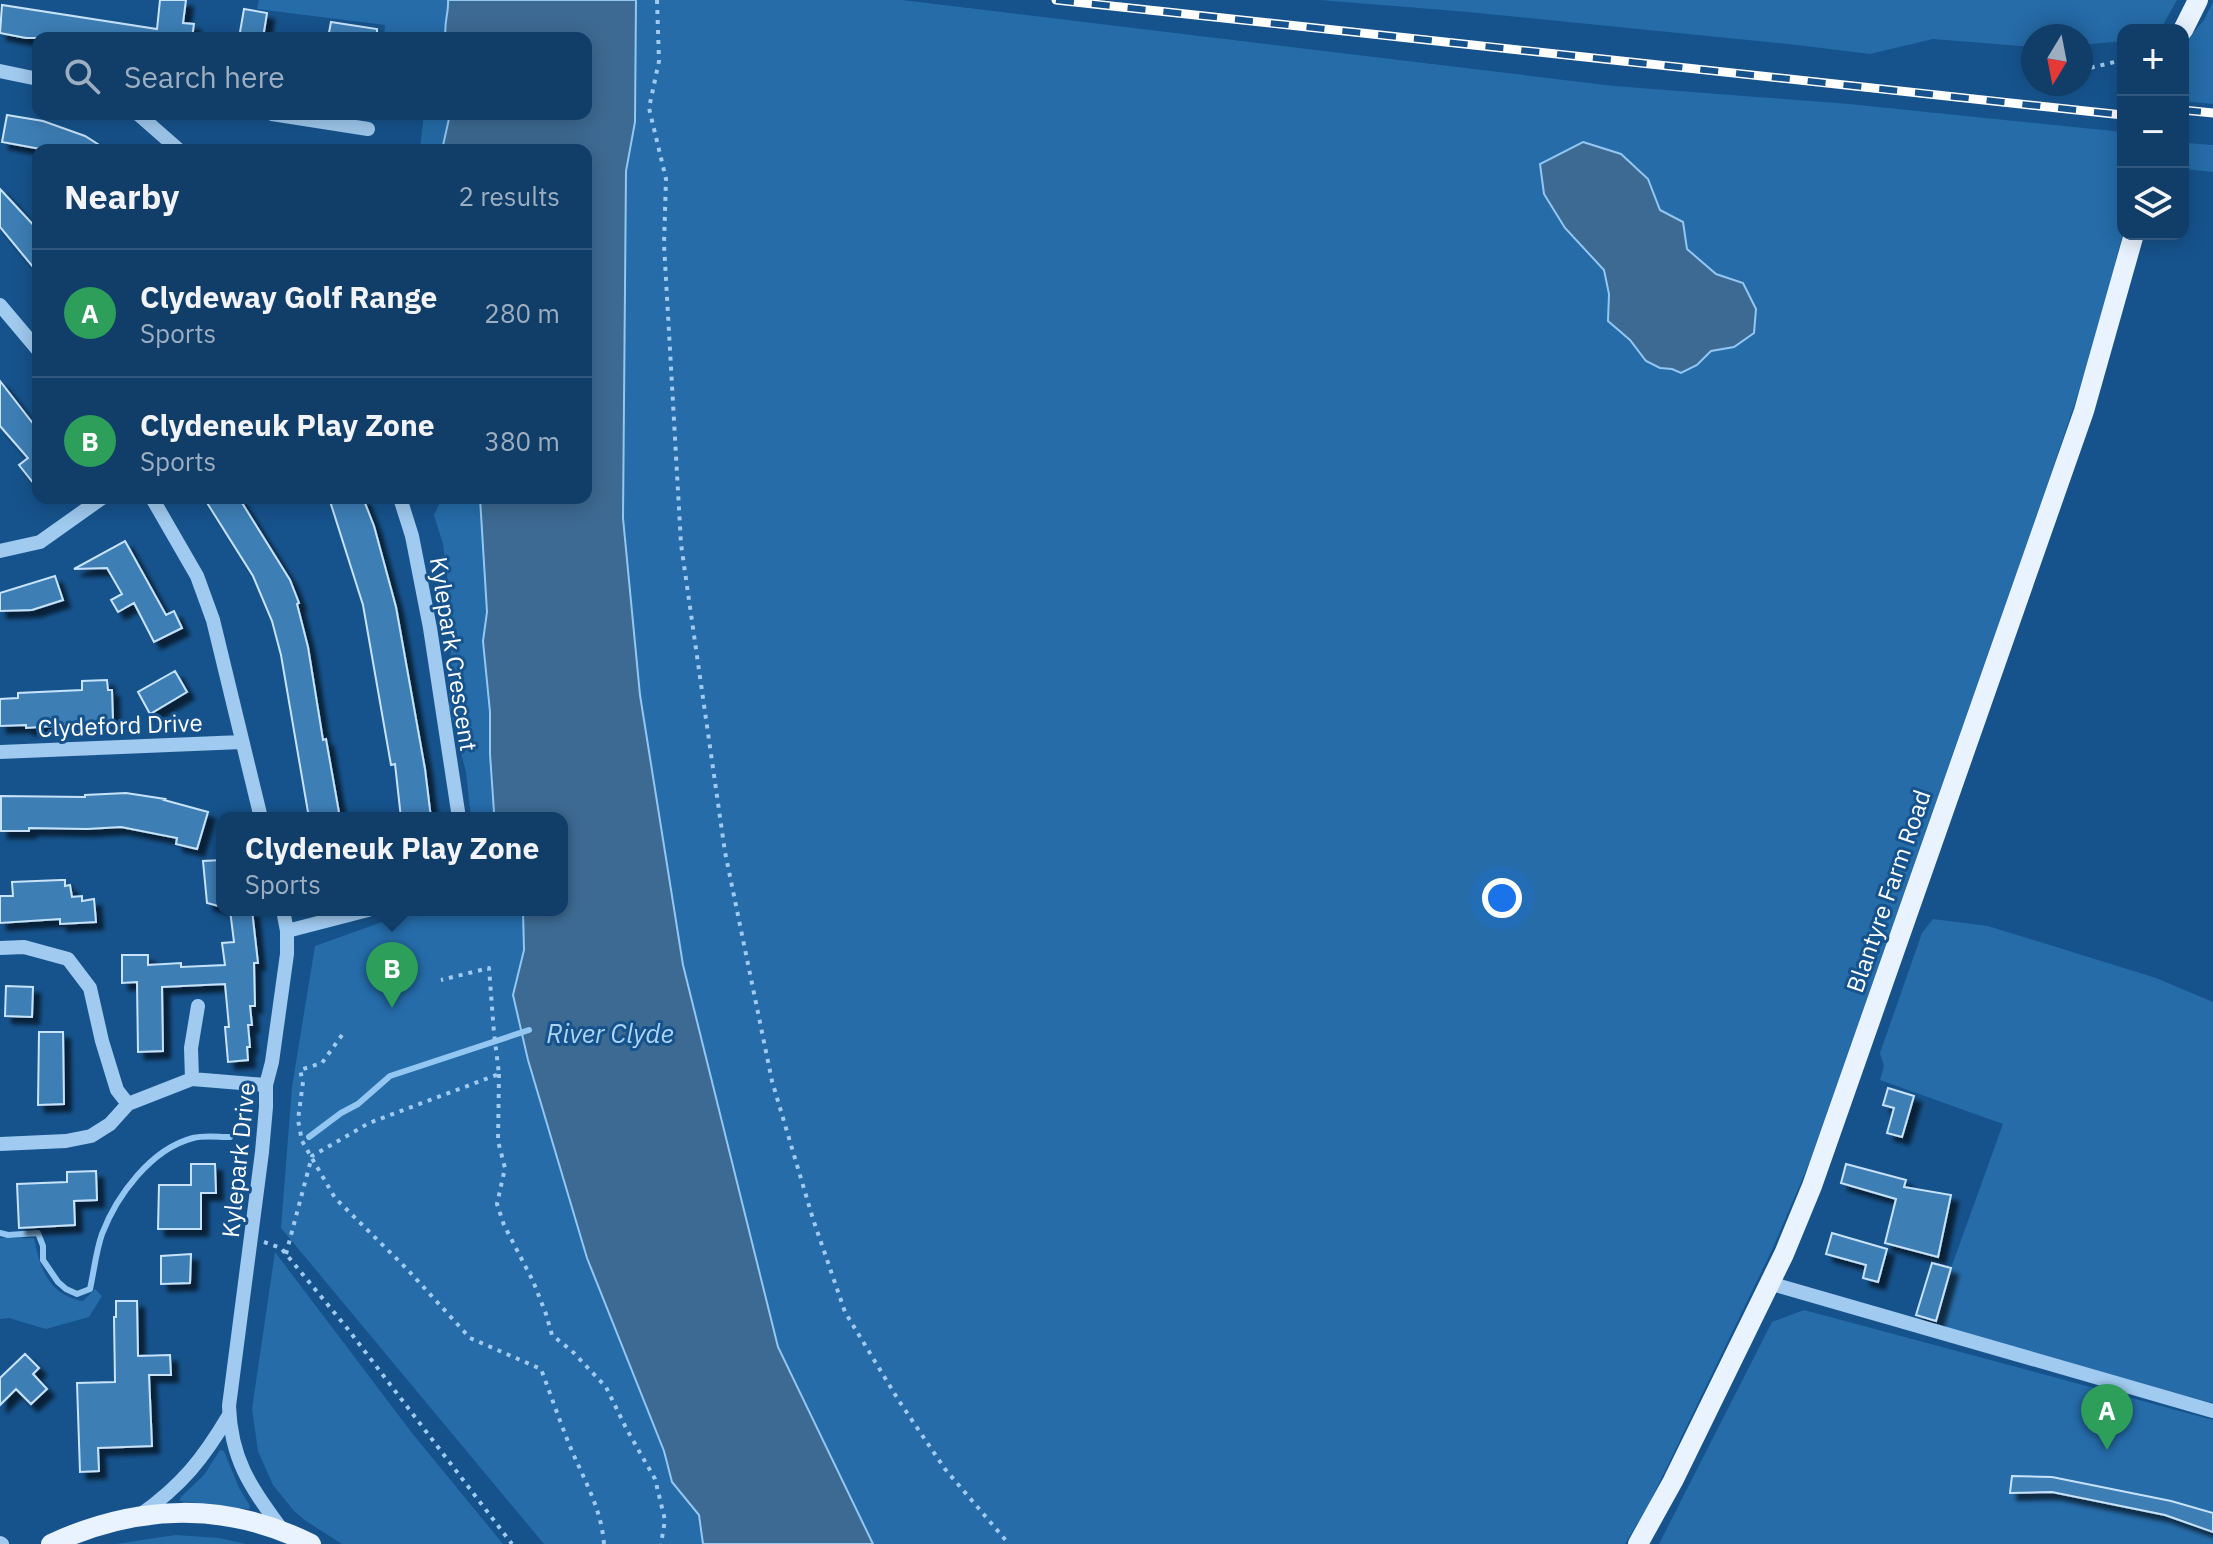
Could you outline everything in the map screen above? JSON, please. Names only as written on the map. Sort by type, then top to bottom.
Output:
[{"type":"main road","points":[[2186,24],[2198,0]]},
{"type":"main road","name":"Blantyre Farm Road","points":[[1638,1544],[1673,1481],[1795,1228],[1834,1126],[2084,411],[2132,240]]},
{"type":"main road","points":[[51,1544],[94,1526],[140,1515],[174,1512],[217,1514],[282,1530],[311,1544]]},
{"type":"street","points":[[0,71],[32,78]]},
{"type":"street","points":[[145,120],[172,144]]},
{"type":"street","points":[[310,120],[368,129]]},
{"type":"street","points":[[0,305],[32,343]]},
{"type":"street","points":[[0,551],[40,542],[94,504]]},
{"type":"street","points":[[156,504],[185,554],[206,599],[260,812]]},
{"type":"street","name":"Kylepark Crescent","points":[[402,504],[412,536],[427,613],[458,812]]},
{"type":"street","name":"Clydeford Drive","points":[[0,752],[242,742]]},
{"type":"street","name":"Kylepark Drive","points":[[282,1530],[240,1467],[233,1443],[229,1395],[240,1333],[262,1152],[266,1085],[287,954],[284,916]]},
{"type":"street","points":[[287,931],[345,916]]},
{"type":"street","points":[[0,948],[24,947],[68,959],[90,988],[117,1090],[128,1104]]},
{"type":"street","points":[[192,1079],[191,1048],[198,1006]]},
{"type":"street","points":[[0,1144],[66,1141],[91,1136],[110,1124],[128,1104],[192,1079],[266,1085]]},
{"type":"street","points":[[1769,1283],[2213,1411]]},
{"type":"street","name":"Kylepark Drive","points":[[140,1515],[167,1495],[195,1467],[229,1415]]},
{"type":"path","points":[[657,0],[659,61],[649,108],[666,179],[664,244],[681,544],[725,852],[772,1081],[813,1219],[845,1312],[945,1469],[1009,1544]]},
{"type":"path","points":[[2093,67],[2117,61]]},
{"type":"path","points":[[441,980],[489,968],[499,1074],[498,1141],[505,1168],[497,1204],[546,1314],[552,1335],[606,1387],[655,1479],[665,1520],[661,1544]]},
{"type":"path","points":[[342,1035],[322,1063],[300,1070],[303,1082],[298,1120],[302,1141],[335,1198],[407,1269],[470,1338],[541,1369],[594,1498],[604,1544]]},
{"type":"path","points":[[286,1254],[312,1156],[369,1123],[499,1074]]},
{"type":"path","points":[[281,1248],[347,1328],[512,1544]]},
{"type":"shaded area","points":[[259,0],[448,0],[445,32],[384,32],[385,25],[257,9]]},
{"type":"shaded area","points":[[636,0],[902,0],[1614,86],[1849,104],[2117,131],[2117,240],[2121,240],[2093,349],[2049,480],[1810,1161],[1772,1250],[1649,1504],[1625,1544],[873,1544],[778,1347],[683,965],[640,695],[623,518],[626,171],[635,122]]},
{"type":"shaded area","points":[[1320,0],[2177,0],[2163,24],[2117,24],[2117,42],[2093,44],[2093,24],[2021,24],[2021,46],[1933,39],[1870,54],[1468,12]]},
{"type":"shaded area","points":[[2213,2],[2213,104],[2189,102],[2189,38],[2204,20]]},
{"type":"shaded area","points":[[423,120],[449,120],[443,144],[421,144]]},
{"type":"shaded area","points":[[2189,143],[2213,145],[2213,172],[2189,169]]},
{"type":"shaded area","points":[[439,504],[480,504],[487,612],[483,641],[490,712],[494,812],[470,812],[466,772],[449,706],[452,615],[443,544],[434,515]]},
{"type":"shaded area","points":[[399,916],[523,916],[524,950],[513,995],[528,1060],[587,1258],[664,1451],[672,1482],[699,1515],[703,1544],[544,1544],[281,1228],[292,1087],[315,946]]},
{"type":"shaded area","points":[[1933,919],[1988,926],[2156,978],[2213,1002],[2213,1403],[1935,1324],[1951,1268],[2003,1124],[1880,1080],[1884,1066],[1880,1053],[1922,933]]},
{"type":"shaded area","points":[[0,1238],[34,1238],[48,1279],[71,1298],[83,1301],[95,1289],[102,1296],[89,1317],[46,1329],[9,1318],[0,1319]]},
{"type":"shaded area","points":[[275,1252],[412,1433],[503,1544],[342,1544],[294,1511],[273,1485],[258,1451],[252,1409]]},
{"type":"shaded area","points":[[1804,1310],[2213,1420],[2213,1544],[1659,1544],[1772,1322]]},
{"type":"shaded area","points":[[220,1450],[224,1451],[249,1509],[180,1501],[204,1475]]},
{"type":"shaded area","points":[[175,1535],[219,1538],[246,1544],[116,1544]]},
{"type":"water","name":"River Clyde","points":[[448,0],[636,0],[635,122],[626,171],[623,518],[640,695],[683,965],[778,1347],[873,1544],[703,1544],[699,1515],[672,1482],[664,1451],[587,1258],[528,1060],[513,995],[524,950],[523,916],[568,916],[568,812],[494,812],[490,712],[483,641],[487,612],[480,504],[592,504],[592,144],[443,144],[449,120],[592,120],[592,32],[445,32]]},
{"type":"water","points":[[1583,142],[1621,154],[1648,179],[1660,210],[1683,222],[1687,249],[1716,274],[1743,283],[1756,309],[1754,333],[1734,347],[1711,351],[1697,365],[1681,373],[1646,361],[1630,340],[1608,321],[1609,294],[1604,270],[1565,228],[1544,194],[1540,164]]},
{"type":"building","points":[[160,0],[186,0],[183,23],[194,24],[193,32],[32,32],[32,38],[0,33],[2,5],[157,29]]},
{"type":"building","points":[[244,9],[267,13],[264,32],[240,32]]},
{"type":"building","points":[[331,22],[377,29],[377,32],[329,32]]},
{"type":"building","points":[[7,115],[43,121],[85,136],[98,144],[32,144],[32,147],[2,142]]},
{"type":"building","points":[[0,189],[32,224],[32,266],[0,227]]},
{"type":"building","points":[[0,381],[32,422],[32,481],[19,465],[28,458],[0,426]]},
{"type":"building","points":[[208,504],[243,504],[290,580],[299,603],[339,812],[308,812],[281,655],[272,621],[253,576]]},
{"type":"building","points":[[331,504],[365,504],[374,526],[396,607],[430,812],[400,812],[395,764],[391,765],[363,605]]},
{"type":"building","points":[[125,541],[166,615],[174,611],[182,628],[154,642],[134,603],[118,612],[111,600],[122,594],[107,568],[74,569]]},
{"type":"building","points":[[55,576],[63,600],[32,610],[0,611],[0,593]]},
{"type":"building","points":[[175,671],[187,692],[150,714],[138,692]]},
{"type":"building","points":[[107,680],[108,690],[112,690],[113,721],[26,728],[26,725],[0,726],[0,699],[18,698],[18,693],[82,690],[82,681]]},
{"type":"building","points":[[126,793],[165,799],[208,812],[197,849],[176,844],[177,838],[121,827],[1,831],[1,796],[85,797]]},
{"type":"building","points":[[216,860],[216,905],[207,903],[203,861]]},
{"type":"building","points":[[65,880],[65,886],[70,885],[72,897],[82,896],[82,901],[94,899],[96,922],[60,924],[60,919],[0,923],[0,896],[13,896],[12,882]]},
{"type":"building","points":[[231,916],[253,916],[258,963],[254,963],[255,1006],[250,1006],[252,1025],[248,1025],[248,1060],[228,1062],[225,984],[162,987],[163,1051],[138,1052],[137,982],[122,983],[122,955],[148,955],[148,965],[225,965],[222,943],[234,942]]},
{"type":"building","points":[[6,986],[33,987],[32,1017],[5,1016]]},
{"type":"building","points":[[39,1032],[63,1032],[64,1104],[38,1105]]},
{"type":"building","points":[[1888,1088],[1914,1096],[1902,1137],[1887,1133],[1894,1108],[1883,1105]]},
{"type":"building","points":[[191,1164],[215,1164],[216,1193],[201,1193],[201,1229],[158,1229],[159,1185],[191,1185]]},
{"type":"building","points":[[1846,1164],[1906,1180],[1904,1187],[1951,1195],[1938,1257],[1885,1243],[1896,1199],[1841,1183]]},
{"type":"building","points":[[96,1171],[97,1200],[74,1201],[75,1225],[19,1228],[17,1184],[67,1182],[67,1172]]},
{"type":"building","points":[[1832,1233],[1887,1249],[1878,1282],[1863,1278],[1866,1265],[1826,1254]]},
{"type":"building","points":[[191,1254],[190,1283],[161,1284],[161,1256]]},
{"type":"building","points":[[1932,1263],[1951,1268],[1936,1321],[1916,1315]]},
{"type":"building","points":[[116,1301],[137,1301],[138,1356],[170,1355],[171,1375],[149,1375],[152,1446],[98,1448],[99,1471],[80,1472],[77,1383],[115,1382]]},
{"type":"building","points":[[25,1354],[39,1368],[33,1374],[47,1389],[31,1404],[16,1389],[0,1405],[0,1378]]},
{"type":"building","points":[[2012,1476],[2052,1477],[2171,1501],[2213,1513],[2213,1532],[2165,1515],[2052,1492],[2010,1493]]},
{"type":"waterway","points":[[309,1137],[358,1104],[390,1076],[529,1030]]},
{"type":"waterway","points":[[0,1233],[38,1233],[43,1246],[43,1260],[58,1282],[77,1294],[90,1289],[108,1219],[137,1176],[163,1152],[178,1144],[197,1137],[230,1137]]},
{"type":"railway","points":[[1056,0],[2117,114]]},
{"type":"railway","points":[[2189,111],[2213,113]]},
{"type":"place","name":"Clydeneuk Play Zone","points":[[392,1008]]},
{"type":"place","name":"Clydeway Golf Range","points":[[2107,1450]]}]
